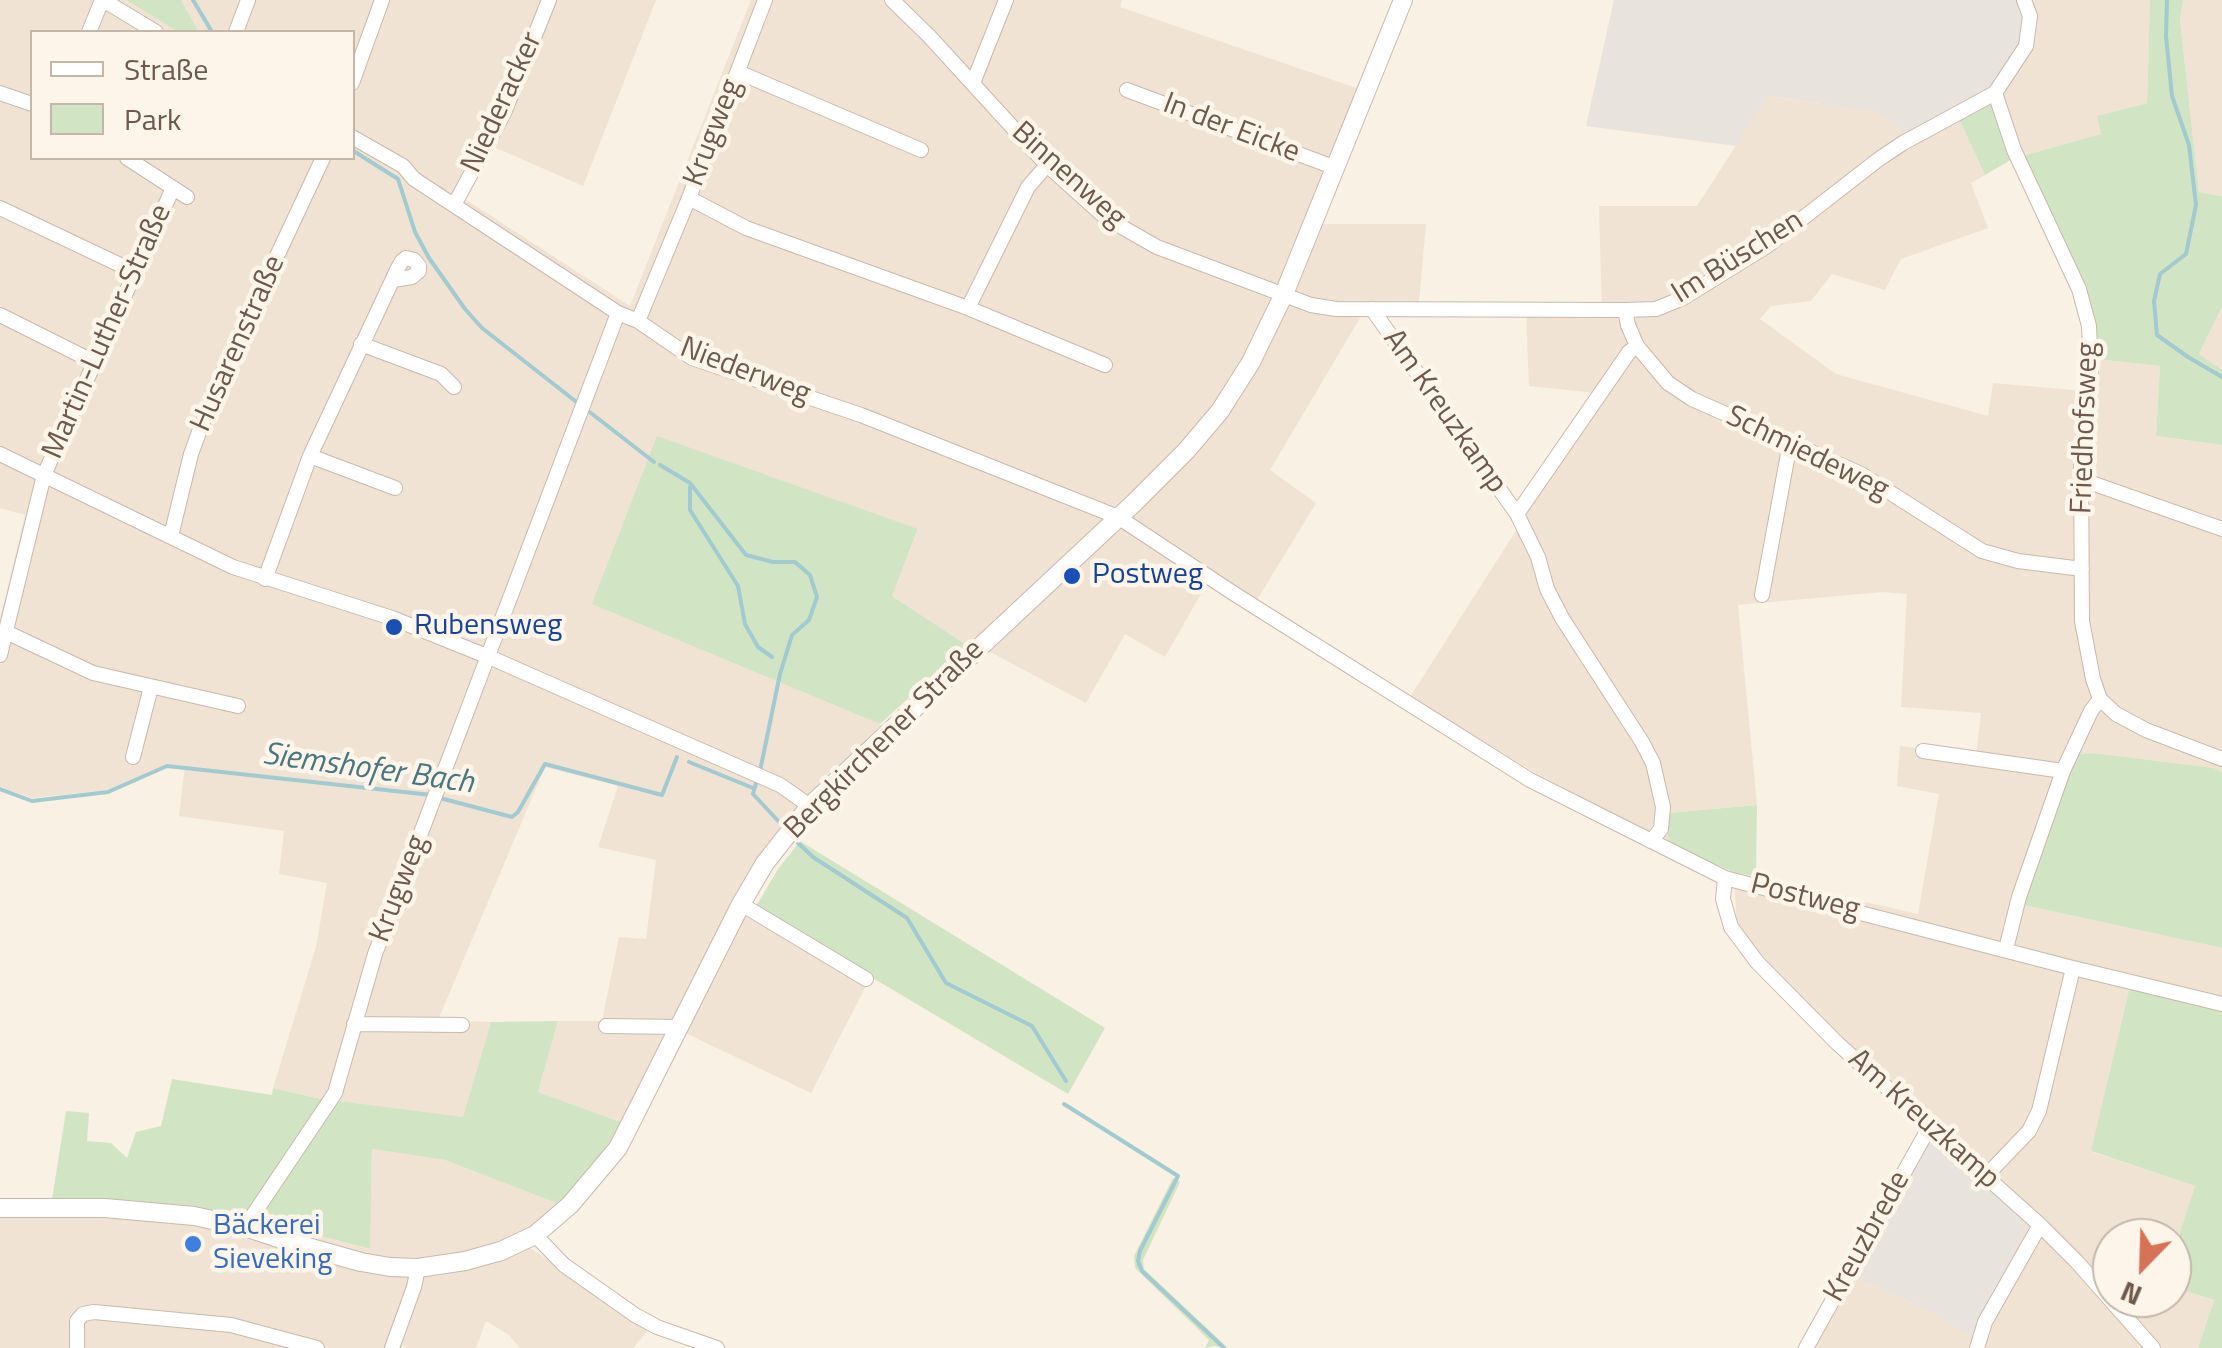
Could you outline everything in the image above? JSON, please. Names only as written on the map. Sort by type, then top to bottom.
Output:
[{"type":"street","points":[[90,30],[102,0],[153,30]]},
{"type":"street","points":[[237,30],[248,0]]},
{"type":"street","points":[[355,75],[382,0]]},
{"type":"street","name":"Niederacker","points":[[454,205],[504,113],[549,0]]},
{"type":"street","name":"Krugweg","points":[[638,321],[765,0]]},
{"type":"street","name":"Binnenweg","points":[[892,0],[1047,165],[1106,218],[1157,247],[1284,294]]},
{"type":"street","points":[[972,84],[1006,0]]},
{"type":"street","name":"Bergkirchener Straße","points":[[0,1208],[105,1208],[194,1216],[390,1267],[418,1268],[466,1261],[534,1236],[570,1205],[618,1148],[741,904],[765,863],[810,806],[1118,517],[1186,451],[1220,411],[1251,362],[1284,294],[1403,0]]},
{"type":"street","name":"Im Büschen","points":[[1284,294],[1311,305],[1336,309],[1656,309],[1683,298],[1767,246],[1891,150],[1995,93],[2026,46],[2030,16],[2024,0]]},
{"type":"street","points":[[738,72],[921,150]]},
{"type":"street","name":"In der Eicke","points":[[1127,90],[1336,168]]},
{"type":"street","points":[[0,93],[30,103]]},
{"type":"street","name":"Friedhofsweg","points":[[1995,93],[2014,150],[2079,289],[2089,326],[2092,371],[2081,457],[2082,621],[2100,698]]},
{"type":"street","name":"Niederweg","points":[[355,140],[402,166],[414,179],[692,358],[861,415],[1118,517]]},
{"type":"street","name":"Martin-Luther-Straße","points":[[0,654],[44,475],[135,272],[180,193],[130,160]]},
{"type":"street","name":"Husarenstraße","points":[[171,536],[191,454],[216,386],[322,160]]},
{"type":"street","points":[[968,308],[1028,187],[1047,165]]},
{"type":"street","points":[[689,198],[746,228],[968,308],[1105,365]]},
{"type":"street","points":[[0,208],[135,272]]},
{"type":"street","points":[[265,579],[310,456],[393,280]]},
{"type":"street","name":"Am Kreuzkamp","points":[[1372,308],[1517,514],[1562,618],[1614,694],[1653,763],[1663,807],[1661,830],[1650,841]]},
{"type":"street","name":"Schmiedeweg","points":[[1626,310],[1637,346],[1668,383],[1692,399],[1861,474],[1982,550],[2018,561],[2082,569]]},
{"type":"street","name":"Krugweg","points":[[245,1227],[335,1093],[375,954],[618,313]]},
{"type":"street","points":[[0,315],[94,362]]},
{"type":"street","points":[[362,344],[441,374],[454,387]]},
{"type":"street","name":"Am Kreuzkamp","points":[[1517,514],[1629,352],[1637,346]]},
{"type":"street","points":[[1762,595],[1790,444]]},
{"type":"street","points":[[0,454],[233,567],[392,618],[489,657],[780,785],[810,806]]},
{"type":"street","points":[[310,456],[395,488]]},
{"type":"street","points":[[2083,480],[2222,529]]},
{"type":"street","name":"Postweg","points":[[1118,517],[1233,594],[1530,780],[1726,878],[2222,1004]]},
{"type":"street","points":[[6,632],[93,674],[238,706]]},
{"type":"street","points":[[134,757],[151,688]]},
{"type":"street","points":[[2006,949],[2019,898],[2063,771],[2090,710],[2100,698],[2116,714],[2146,730],[2222,759]]},
{"type":"street","points":[[1922,752],[2063,771]]},
{"type":"street","name":"Am Kreuzkamp","points":[[1726,878],[1723,899],[1731,927],[1758,962],[1837,1043],[2040,1225],[2152,1348]]},
{"type":"street","points":[[741,904],[866,979]]},
{"type":"street","points":[[1986,1176],[2029,1131],[2038,1111],[2072,968]]},
{"type":"street","points":[[354,1024],[462,1025]]},
{"type":"street","points":[[606,1026],[680,1026]]},
{"type":"street","name":"Kreuzbrede","points":[[1806,1348],[1930,1126]]},
{"type":"street","points":[[1977,1348],[1986,1322],[2040,1225]]},
{"type":"street","points":[[534,1236],[564,1265],[635,1316],[717,1348]]},
{"type":"street","points":[[392,1348],[418,1268]]},
{"type":"street","points":[[77,1348],[77,1321],[83,1314],[94,1312],[231,1325],[317,1348]]},
{"type":"shaded area","points":[[0,0],[126,0],[175,30],[30,30],[30,160],[355,160],[355,30],[198,30],[181,0],[656,0],[583,186],[494,147],[465,199],[630,306],[751,0],[1122,0],[1120,7],[1371,93],[1318,224],[1426,224],[1419,303],[1361,303],[1360,318],[1270,470],[1316,503],[1257,600],[1215,575],[1165,657],[1125,634],[1086,703],[992,653],[967,645],[892,596],[918,530],[658,437],[885,728],[733,909],[866,986],[811,1093],[675,1028],[626,1124],[538,1092],[558,1021],[602,1021],[619,937],[646,939],[656,860],[598,847],[618,786],[545,767],[438,1020],[491,1022],[463,1118],[316,1098],[273,1088],[316,947],[327,883],[279,874],[284,831],[179,816],[185,766],[168,764],[109,790],[32,798],[0,787],[0,619],[25,515],[0,508]]},
{"type":"shaded area","points":[[1614,0],[2027,0],[2034,15],[1994,96],[1910,136],[1879,113],[1769,96],[1736,146],[1586,126]]},
{"type":"shaded area","points":[[2027,0],[2150,0],[2147,103],[2098,116],[2102,134],[2015,158],[1994,96]]},
{"type":"shaded area","points":[[2183,0],[2222,0],[2222,196],[2199,192],[2180,20]]},
{"type":"shaded area","points":[[1768,96],[1880,113],[1910,135],[1958,117],[1985,175],[1971,183],[1988,228],[1901,259],[1885,290],[1832,274],[1811,301],[1771,306],[1760,319],[1836,374],[1988,416],[1993,383],[2084,391],[2096,359],[2160,366],[2156,436],[2222,445],[2222,772],[2093,753],[2075,754],[2023,905],[2222,948],[2222,1011],[2131,987],[2092,1152],[2195,1186],[2185,1218],[2092,1218],[2092,1318],[2192,1318],[2192,1293],[2214,1300],[2198,1348],[1813,1348],[1854,1278],[1919,1306],[1938,1137],[1762,958],[1737,923],[1733,872],[1918,914],[1939,794],[1897,786],[1900,746],[1976,755],[1981,713],[1901,707],[1907,594],[1883,592],[1738,605],[1757,805],[1668,813],[1668,843],[1534,772],[1410,697],[1601,397],[1596,393],[1529,386],[1526,314],[1602,314],[1599,206],[1697,206]]},
{"type":"shaded area","points":[[2222,307],[2222,370],[2199,354]]},
{"type":"shaded area","points":[[1938,1137],[2024,1220],[2025,1232],[1974,1337],[1919,1306],[1854,1278],[1928,1145]]},
{"type":"shaded area","points":[[372,1149],[445,1160],[564,1206],[515,1238],[650,1328],[633,1348],[520,1348],[509,1335],[486,1321],[476,1348],[0,1348],[0,1198],[185,1205],[369,1249]]},
{"type":"green space","points":[[126,0],[181,0],[198,30],[175,30]]},
{"type":"green space","points":[[2150,0],[2183,0],[2180,20],[2199,192],[2222,196],[2222,307],[2199,354],[2222,370],[2222,445],[2156,436],[2160,366],[2096,359],[2096,342],[2014,158],[1985,175],[1958,117],[1994,96],[2015,158],[2101,134],[2097,116],[2147,103]]},
{"type":"green space","points":[[657,436],[918,529],[892,596],[967,645],[880,724],[592,604]]},
{"type":"green space","points":[[2093,753],[2222,772],[2222,948],[2023,905],[2075,754]]},
{"type":"green space","points":[[1757,805],[1756,876],[1733,872],[1668,843],[1668,813]]},
{"type":"green space","points":[[800,841],[1105,1028],[1068,1094],[755,908]]},
{"type":"green space","points":[[2130,987],[2222,1011],[2222,1348],[2198,1348],[2214,1300],[2192,1293],[2192,1218],[2185,1218],[2195,1186],[2091,1151]]},
{"type":"green space","points":[[558,1021],[538,1092],[626,1124],[564,1206],[445,1160],[372,1149],[370,1249],[185,1205],[52,1199],[66,1111],[89,1113],[87,1141],[111,1143],[127,1158],[136,1132],[161,1126],[172,1079],[272,1095],[273,1088],[316,1098],[463,1117],[491,1022]]},
{"type":"green space","points":[[1173,1178],[1180,1182],[1143,1260],[1144,1269],[1228,1348],[1205,1348],[1209,1340],[1135,1268],[1134,1256]]},
{"type":"waterway","points":[[193,0],[211,30]]},
{"type":"waterway","points":[[2167,0],[2172,96],[2189,145],[2196,205],[2186,254],[2160,274],[2154,301],[2157,335],[2222,377]]},
{"type":"waterway","points":[[355,152],[398,179],[415,232],[465,309],[482,328],[579,404]]},
{"type":"waterway","points":[[587,410],[654,462]]},
{"type":"waterway","points":[[660,465],[690,483],[746,555],[773,562],[795,562],[810,575],[817,597],[809,620],[792,635],[760,771]]},
{"type":"waterway","points":[[690,487],[690,510],[738,586],[745,624],[758,647],[772,657]]},
{"type":"waterway","name":"Siemshofer Bach","points":[[440,798],[512,817],[545,764],[662,795],[677,757]]},
{"type":"waterway","name":"Siemshofer Bach","points":[[689,762],[753,788]]},
{"type":"waterway","name":"Siemshofer Bach","points":[[0,789],[32,801],[108,792],[167,766],[431,795]]},
{"type":"waterway","points":[[757,780],[753,794],[781,824]]},
{"type":"waterway","points":[[798,843],[813,857],[907,918],[946,983],[1032,1026],[1066,1081]]},
{"type":"waterway","points":[[1064,1104],[1178,1176],[1138,1261],[1142,1271],[1224,1348]]},
{"type":"place","name":"Postweg","points":[[1072,576]]},
{"type":"place","name":"Rubensweg","points":[[394,627]]},
{"type":"place","name":"Bäckerei Sieveking","points":[[193,1244]]}]
